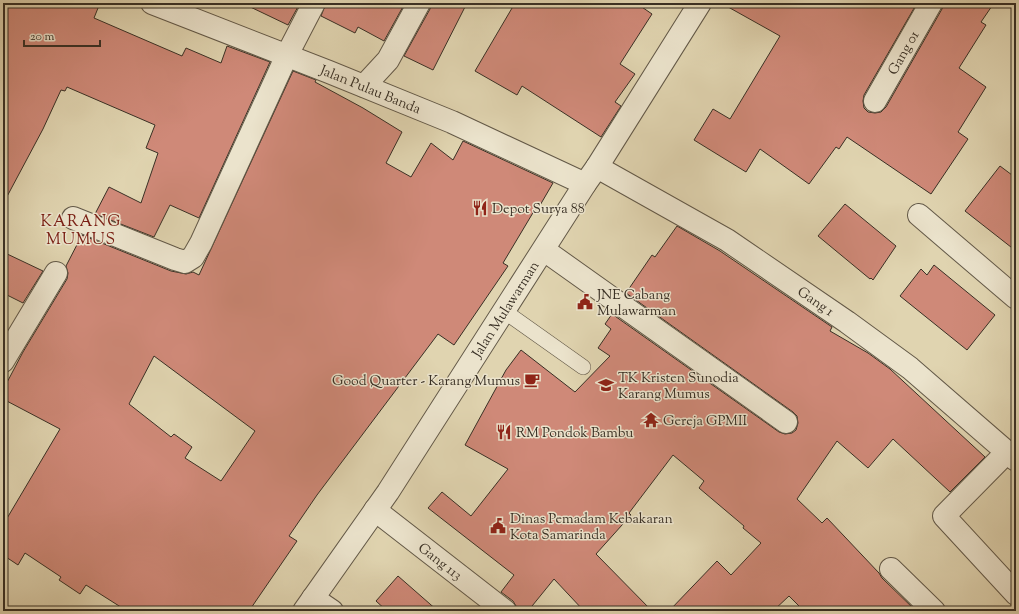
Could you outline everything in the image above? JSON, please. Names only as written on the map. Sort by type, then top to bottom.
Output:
[{"type":"street","name":"Jalan Pulau Banda","points":[[152,3],[287,55],[452,122],[591,175]]},
{"type":"street","points":[[73,218],[175,259],[185,262],[193,258],[287,55],[314,3]]},
{"type":"street","points":[[364,86],[388,60],[419,3]]},
{"type":"street","name":"Jalan Mulawarman","points":[[309,605],[388,492],[544,250],[700,3]]},
{"type":"street","name":"Gang 01","points":[[874,101],[931,3]]},
{"type":"street","name":"Gang 1","points":[[591,175],[727,240],[847,322],[910,368],[1012,456]]},
{"type":"street","points":[[919,215],[1016,298]]},
{"type":"street","points":[[544,250],[786,422]]},
{"type":"street","points":[[3,361],[56,273]]},
{"type":"street","points":[[1012,456],[944,516],[1016,594]]},
{"type":"street","name":"Gang 113","points":[[375,510],[505,611]]},
{"type":"street","points":[[891,569],[934,611]]},
{"type":"street","points":[[309,605],[332,611]]},
{"type":"lane","points":[[504,311],[582,367]]},
{"type":"building","points":[[3,3],[100,3],[94,18],[182,56],[186,48],[221,63],[227,46],[270,62],[199,218],[170,205],[154,237],[95,214],[109,187],[141,203],[158,153],[146,148],[155,125],[67,87],[65,91],[61,90],[43,129],[3,204]]},
{"type":"building","points":[[242,3],[300,3],[288,25]]},
{"type":"building","points":[[326,3],[405,3],[384,41],[358,27],[355,33],[321,16]]},
{"type":"building","points":[[431,3],[467,3],[433,70],[404,56],[430,9]]},
{"type":"building","points":[[515,3],[636,3],[652,14],[620,64],[635,74],[615,102],[621,106],[601,137],[522,86],[517,95],[475,71]]},
{"type":"building","points":[[721,3],[917,3],[864,95],[864,108],[868,112],[875,113],[881,112],[886,107],[942,9],[943,3],[994,3],[981,22],[986,25],[959,68],[986,87],[958,132],[968,139],[931,194],[847,137],[839,149],[836,147],[809,184],[760,149],[746,172],[694,140],[713,109],[730,119],[780,36]]},
{"type":"building","points":[[293,71],[316,80],[315,82],[363,108],[402,132],[386,163],[411,177],[431,143],[453,160],[463,141],[553,183],[539,207],[537,206],[503,263],[508,266],[454,345],[438,334],[317,495],[289,536],[297,541],[249,611],[127,611],[86,585],[80,594],[59,580],[61,577],[25,553],[18,565],[3,555],[3,525],[60,429],[3,399],[3,390],[23,352],[67,279],[68,273],[66,266],[82,235],[171,271],[186,274],[193,272],[199,275]],"holes":[[[154,356],[255,431],[221,481],[185,458],[192,447],[174,434],[171,437],[129,404]]]},
{"type":"building","points":[[1000,166],[1016,178],[1016,251],[965,211]]},
{"type":"building","points":[[845,204],[896,246],[873,280],[818,236]]},
{"type":"building","points":[[677,226],[720,251],[832,327],[830,331],[868,353],[890,369],[985,457],[950,492],[893,439],[868,468],[837,441],[797,499],[822,523],[827,518],[882,578],[916,611],[804,611],[789,596],[773,611],[669,611],[717,561],[731,575],[761,543],[743,528],[744,526],[699,488],[704,481],[673,455],[629,513],[631,515],[596,554],[652,611],[584,611],[554,579],[528,611],[517,611],[513,601],[501,592],[514,575],[428,508],[442,492],[471,516],[508,469],[465,445],[506,370],[521,350],[575,392],[610,356],[598,348],[611,329],[605,324],[612,314],[779,432],[785,434],[792,433],[796,430],[798,423],[797,416],[793,412],[626,293],[652,255],[655,257]]},
{"type":"building","points":[[3,252],[43,271],[23,303],[3,293]]},
{"type":"building","points":[[934,265],[995,315],[967,350],[900,296],[921,269],[927,275]]},
{"type":"building","points":[[398,576],[438,611],[387,611],[376,601]]},
{"type":"place","name":"Depot Surya 88","points":[[480,208]]},
{"type":"place","name":"JNE Cabang Mulawarman","points":[[585,302]]},
{"type":"place","name":"Good Quarter - Karang Mumus","points":[[532,380]]},
{"type":"place","name":"TK Kristen Sunodia Karang Mumus","points":[[606,385]]},
{"type":"place","name":"Gereja GPMII","points":[[651,420]]},
{"type":"place","name":"RM Pondok Bambu","points":[[504,432]]},
{"type":"place","name":"Dinas Pemadam Kebakaran Kota Samarinda","points":[[498,526]]},
{"type":"district","name":"KARANG MUMUS","points":[[81,229]]}]
